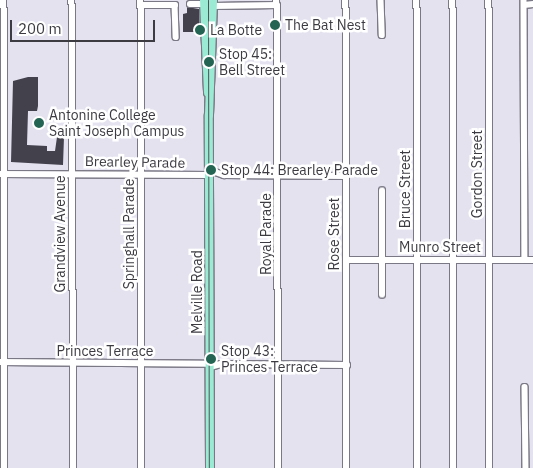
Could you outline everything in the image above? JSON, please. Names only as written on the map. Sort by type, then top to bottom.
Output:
[{"type":"main road","name":"Melville Road","points":[[204,2],[210,175],[210,468]]},
{"type":"main road","name":"Melville Road","points":[[209,115],[213,3]]},
{"type":"street","points":[[4,0],[2,362],[5,468]]},
{"type":"street","name":"Grandview Avenue","points":[[72,0],[74,468]]},
{"type":"street","name":"Rose Street","points":[[346,0],[347,468]]},
{"type":"street","points":[[381,0],[382,35]]},
{"type":"street","name":"Bruce Street","points":[[417,0],[418,468]]},
{"type":"street","points":[[453,0],[454,468]]},
{"type":"street","name":"Gordon Street","points":[[489,0],[490,468]]},
{"type":"street","points":[[141,2],[175,5],[176,37]]},
{"type":"street","name":"Springhall Parade","points":[[141,2],[142,468]]},
{"type":"street","points":[[190,4],[204,2]]},
{"type":"street","points":[[525,260],[524,2],[533,4]]},
{"type":"street","points":[[213,3],[277,3]]},
{"type":"street","name":"Royal Parade","points":[[277,3],[279,468]]},
{"type":"street","name":"Brearley Parade","points":[[2,174],[346,176]]},
{"type":"street","points":[[382,191],[382,295]]},
{"type":"street","points":[[525,227],[533,227]]},
{"type":"street","name":"Munro Street","points":[[347,260],[533,260]]},
{"type":"street","name":"Princes Terrace","points":[[2,362],[347,365]]},
{"type":"street","points":[[525,387],[526,468]]},
{"type":"building","points":[[187,7],[199,9],[200,32],[183,32],[183,14],[187,13]]},
{"type":"building","points":[[28,77],[38,77],[38,106],[37,111],[28,111],[27,145],[47,146],[47,151],[55,151],[57,137],[64,137],[63,165],[11,162],[13,81]]},
{"type":"tram line","points":[[208,0],[209,468]]},
{"type":"place","name":"The Bat Nest","points":[[275,25]]},
{"type":"place","name":"La Botte","points":[[200,30]]},
{"type":"place","name":"Stop 45: Bell Street","points":[[209,62]]},
{"type":"place","name":"Antonine College Saint Joseph Campus","points":[[39,123]]},
{"type":"place","name":"Stop 44: Brearley Parade","points":[[211,170]]},
{"type":"place","name":"Stop 43: Princes Terrace","points":[[211,359]]}]
